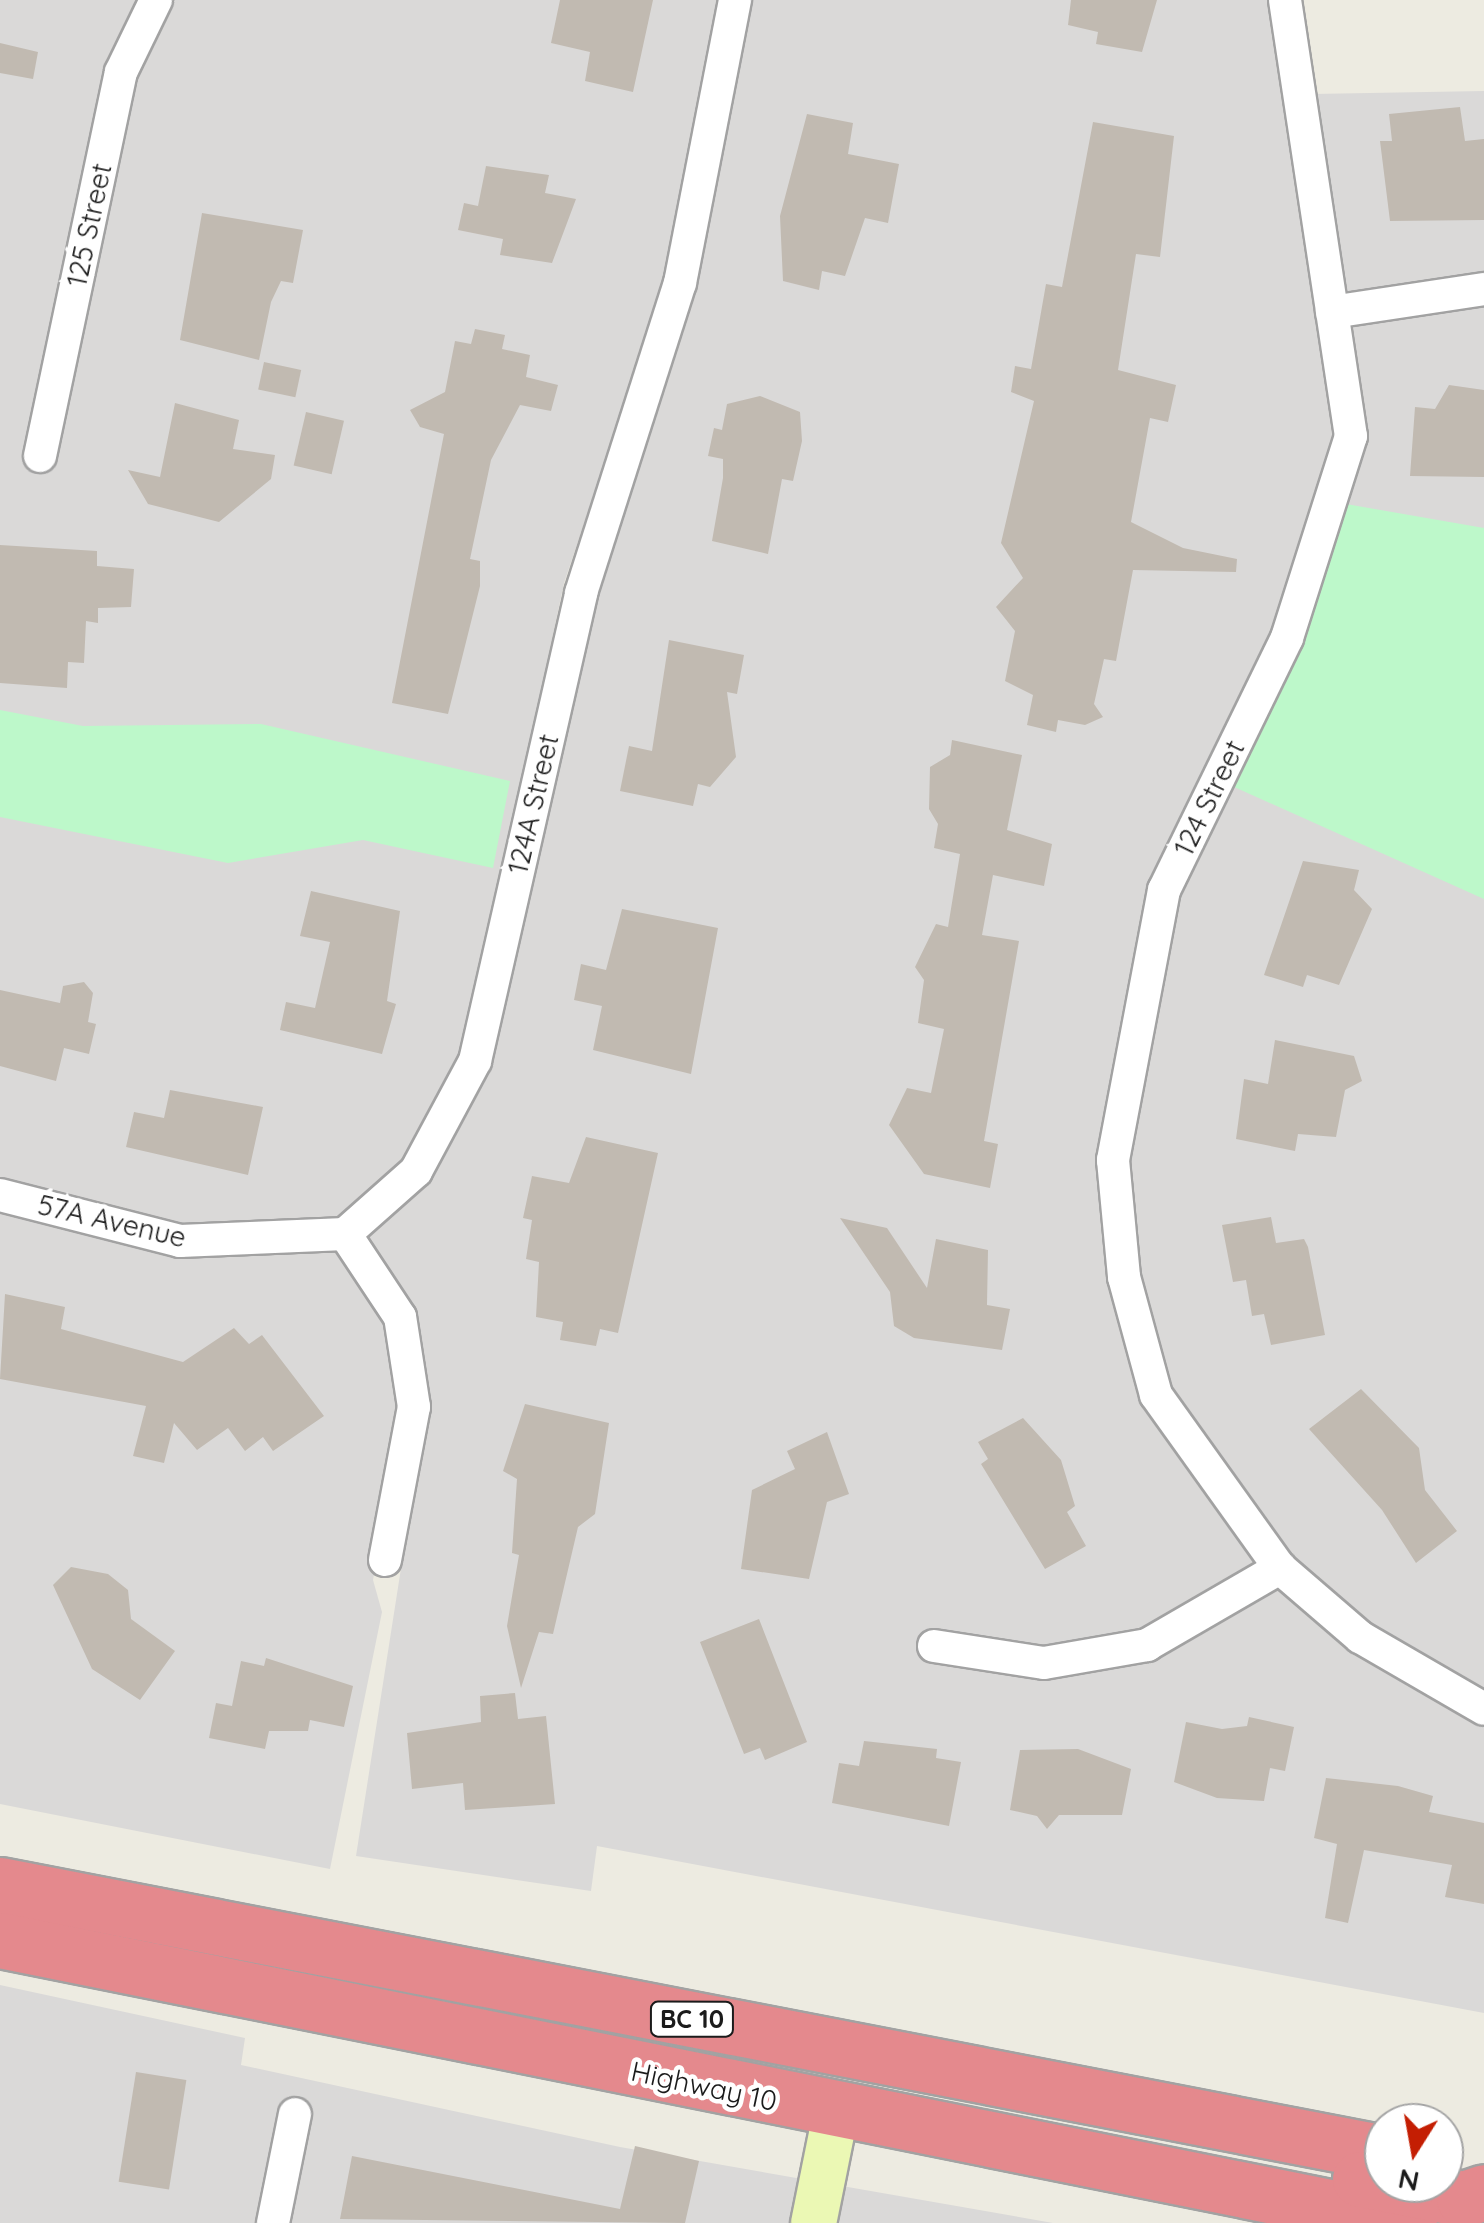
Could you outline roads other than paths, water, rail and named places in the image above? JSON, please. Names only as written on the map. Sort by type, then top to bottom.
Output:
[{"type":"highway","name":"BC 10","points":[[0,1885],[1364,2149]]},
{"type":"highway","name":"Highway 10","points":[[0,1940],[835,2114],[1410,2223]]},
{"type":"highway","points":[[835,2114],[906,2091],[1464,2198],[1484,2192]]},
{"type":"street","name":"125 Street","points":[[40,456],[121,72],[156,0]]},
{"type":"street","name":"124A Street","points":[[345,1234],[416,1171],[475,1061],[581,593],[680,284],[735,0]]},
{"type":"street","name":"124 Street","points":[[1280,1568],[1156,1395],[1124,1277],[1113,1160],[1164,890],[1287,638],[1351,436],[1285,0]]},
{"type":"street","points":[[1332,312],[1484,289]]},
{"type":"street","name":"57A Avenue","points":[[0,1195],[180,1242],[345,1234]]},
{"type":"street","points":[[345,1234],[400,1317],[414,1408],[385,1560]]},
{"type":"street","points":[[934,1646],[1044,1663],[1147,1644],[1280,1568],[1360,1637],[1484,1708]]},
{"type":"street","points":[[273,2223],[295,2114]]},
{"type":"street","points":[[813,2223],[835,2114]]}]
